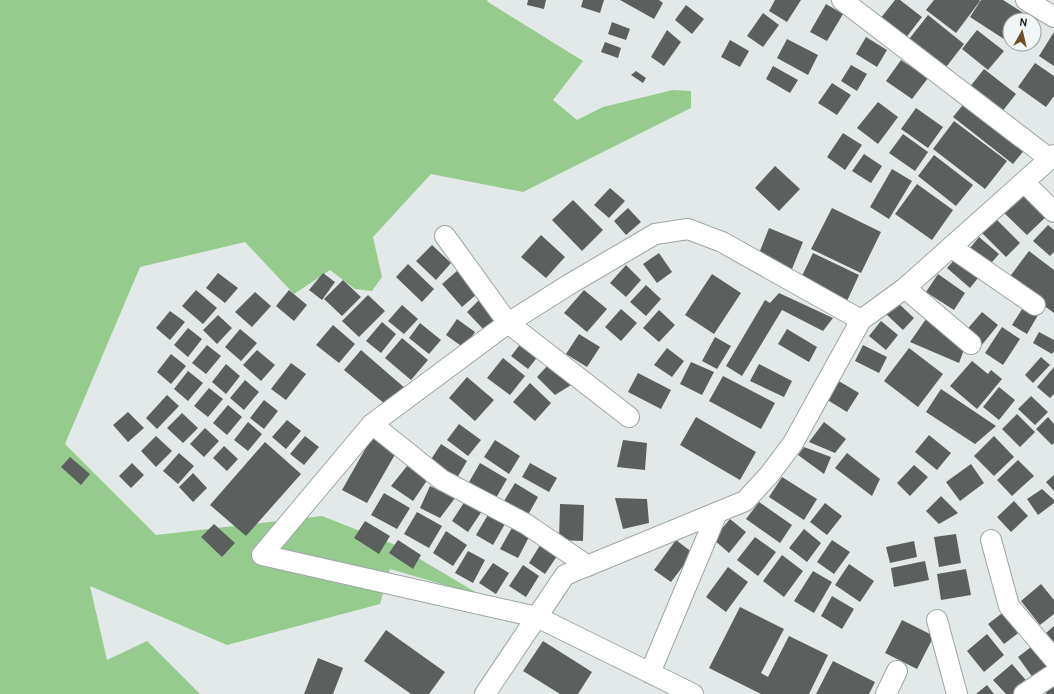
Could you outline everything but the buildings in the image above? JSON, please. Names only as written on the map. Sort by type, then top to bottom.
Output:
[{"type":"street","points":[[485,694],[566,575],[745,501],[769,475],[789,448],[861,320],[905,288],[1052,157],[842,0]]},
{"type":"street","points":[[1026,0],[1054,17]]},
{"type":"street","points":[[1024,182],[1054,212]]},
{"type":"street","points":[[693,694],[537,617],[262,555],[372,424],[508,323],[570,284],[655,234],[688,229],[722,242],[861,320]]},
{"type":"street","points":[[445,236],[508,323],[629,417]]},
{"type":"street","points":[[951,247],[1035,305]]},
{"type":"street","points":[[905,288],[971,344]]},
{"type":"street","points":[[372,424],[442,480],[526,524],[588,566]]},
{"type":"street","points":[[650,673],[717,513]]},
{"type":"street","points":[[991,540],[1009,606],[1054,659]]},
{"type":"street","points":[[937,620],[957,694]]},
{"type":"street","points":[[886,694],[897,671]]},
{"type":"street","points":[[1024,694],[1054,674]]},
{"type":"green space","points":[[0,0],[487,0],[583,61],[553,100],[577,120],[603,107],[673,90],[691,91],[691,108],[523,192],[431,174],[373,237],[382,277],[372,291],[355,289],[330,270],[294,294],[245,242],[140,267],[65,444],[156,535],[322,516],[398,546],[482,596],[390,569],[380,604],[227,645],[90,586],[107,660],[147,641],[200,694],[0,694]]}]
